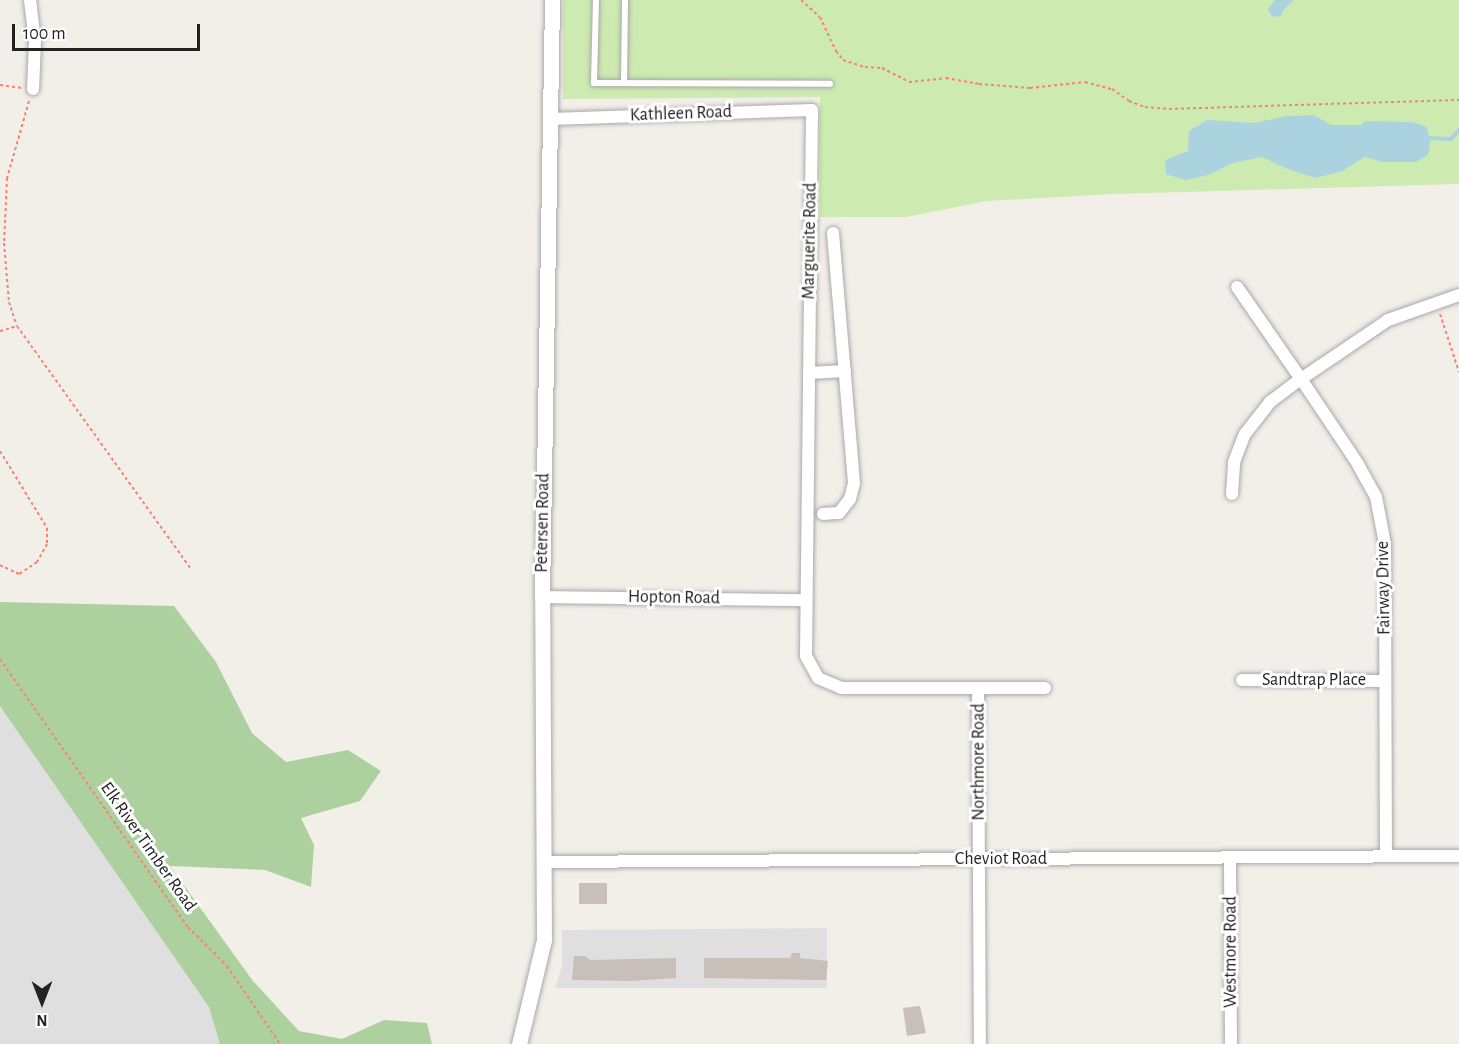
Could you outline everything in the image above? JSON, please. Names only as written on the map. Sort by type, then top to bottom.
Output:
[{"type":"street","points":[[30,0],[35,42],[33,89]]},
{"type":"street","name":"Petersen Road","points":[[519,1044],[544,940],[542,597],[552,0]]},
{"type":"street","name":"Kathleen Road","points":[[551,119],[812,110]]},
{"type":"street","name":"Marguerite Road","points":[[806,600],[812,110]]},
{"type":"street","name":"Marguerite Road","points":[[823,514],[838,513],[850,499],[854,483],[833,233]]},
{"type":"street","name":"Fairway Drive","points":[[1237,287],[1358,464],[1376,497],[1385,544],[1386,856]]},
{"type":"street","points":[[1232,494],[1234,462],[1245,434],[1270,402],[1388,320],[1459,296]]},
{"type":"street","points":[[808,373],[845,371]]},
{"type":"street","name":"Hopton Road","points":[[542,597],[806,600]]},
{"type":"street","name":"Northmore Road","points":[[806,600],[806,656],[818,678],[841,688],[978,688],[980,1044]]},
{"type":"street","name":"Sandtrap Place","points":[[1242,680],[1385,681]]},
{"type":"street","points":[[978,688],[1045,688]]},
{"type":"street","name":"Cheviot Road","points":[[544,862],[1459,856]]},
{"type":"street","name":"Westmore Road","points":[[1230,859],[1231,1044]]},
{"type":"lane","points":[[596,0],[594,83],[830,84]]},
{"type":"lane","points":[[624,83],[626,0]]},
{"type":"path","points":[[801,0],[820,17],[843,60],[865,67],[882,68],[909,82],[946,78],[979,84],[1030,88],[1085,82],[1112,89],[1129,101],[1169,109],[1459,100]]},
{"type":"path","points":[[0,85],[33,89],[7,189],[4,243],[9,302],[17,326],[191,569]]},
{"type":"path","points":[[1436,302],[1459,372]]},
{"type":"path","points":[[0,332],[17,326]]},
{"type":"path","points":[[0,451],[47,528],[47,544],[37,562],[19,574],[0,565]]},
{"type":"path","name":"Elk River Timber Road","points":[[0,659],[188,927],[227,966],[280,1044]]},
{"type":"shaded area","points":[[0,683],[252,1044],[0,1044]]},
{"type":"shaded area","points":[[827,928],[827,988],[555,988],[562,966],[562,930]]},
{"type":"green space","points":[[563,0],[1459,0],[1459,184],[1113,194],[987,201],[906,217],[820,217],[820,97],[563,99]]},
{"type":"green space","points":[[0,602],[174,606],[216,662],[252,733],[286,762],[348,750],[381,771],[360,801],[301,818],[314,845],[311,887],[265,870],[170,866],[253,981],[299,1031],[342,1039],[384,1020],[427,1023],[432,1044],[220,1044],[209,1007],[0,706]]},
{"type":"water","points":[[1275,0],[1294,0],[1283,10],[1281,16],[1275,17],[1268,9]]},
{"type":"water","points":[[1314,115],[1331,125],[1361,125],[1365,121],[1412,122],[1427,127],[1430,141],[1428,155],[1416,162],[1383,162],[1365,157],[1342,171],[1316,178],[1262,157],[1233,163],[1208,175],[1185,180],[1166,174],[1165,160],[1188,151],[1189,131],[1207,120],[1254,123],[1287,116]]},
{"type":"building","points":[[579,883],[607,883],[607,904],[579,904]]},
{"type":"building","points":[[792,953],[800,953],[800,958],[828,961],[826,980],[704,978],[704,958],[790,958]]},
{"type":"building","points":[[574,956],[585,956],[590,960],[676,958],[676,978],[632,981],[572,980]]},
{"type":"building","points":[[920,1006],[926,1033],[907,1036],[903,1008]]},
{"type":"waterway","points":[[1425,138],[1451,139],[1459,130]]}]
